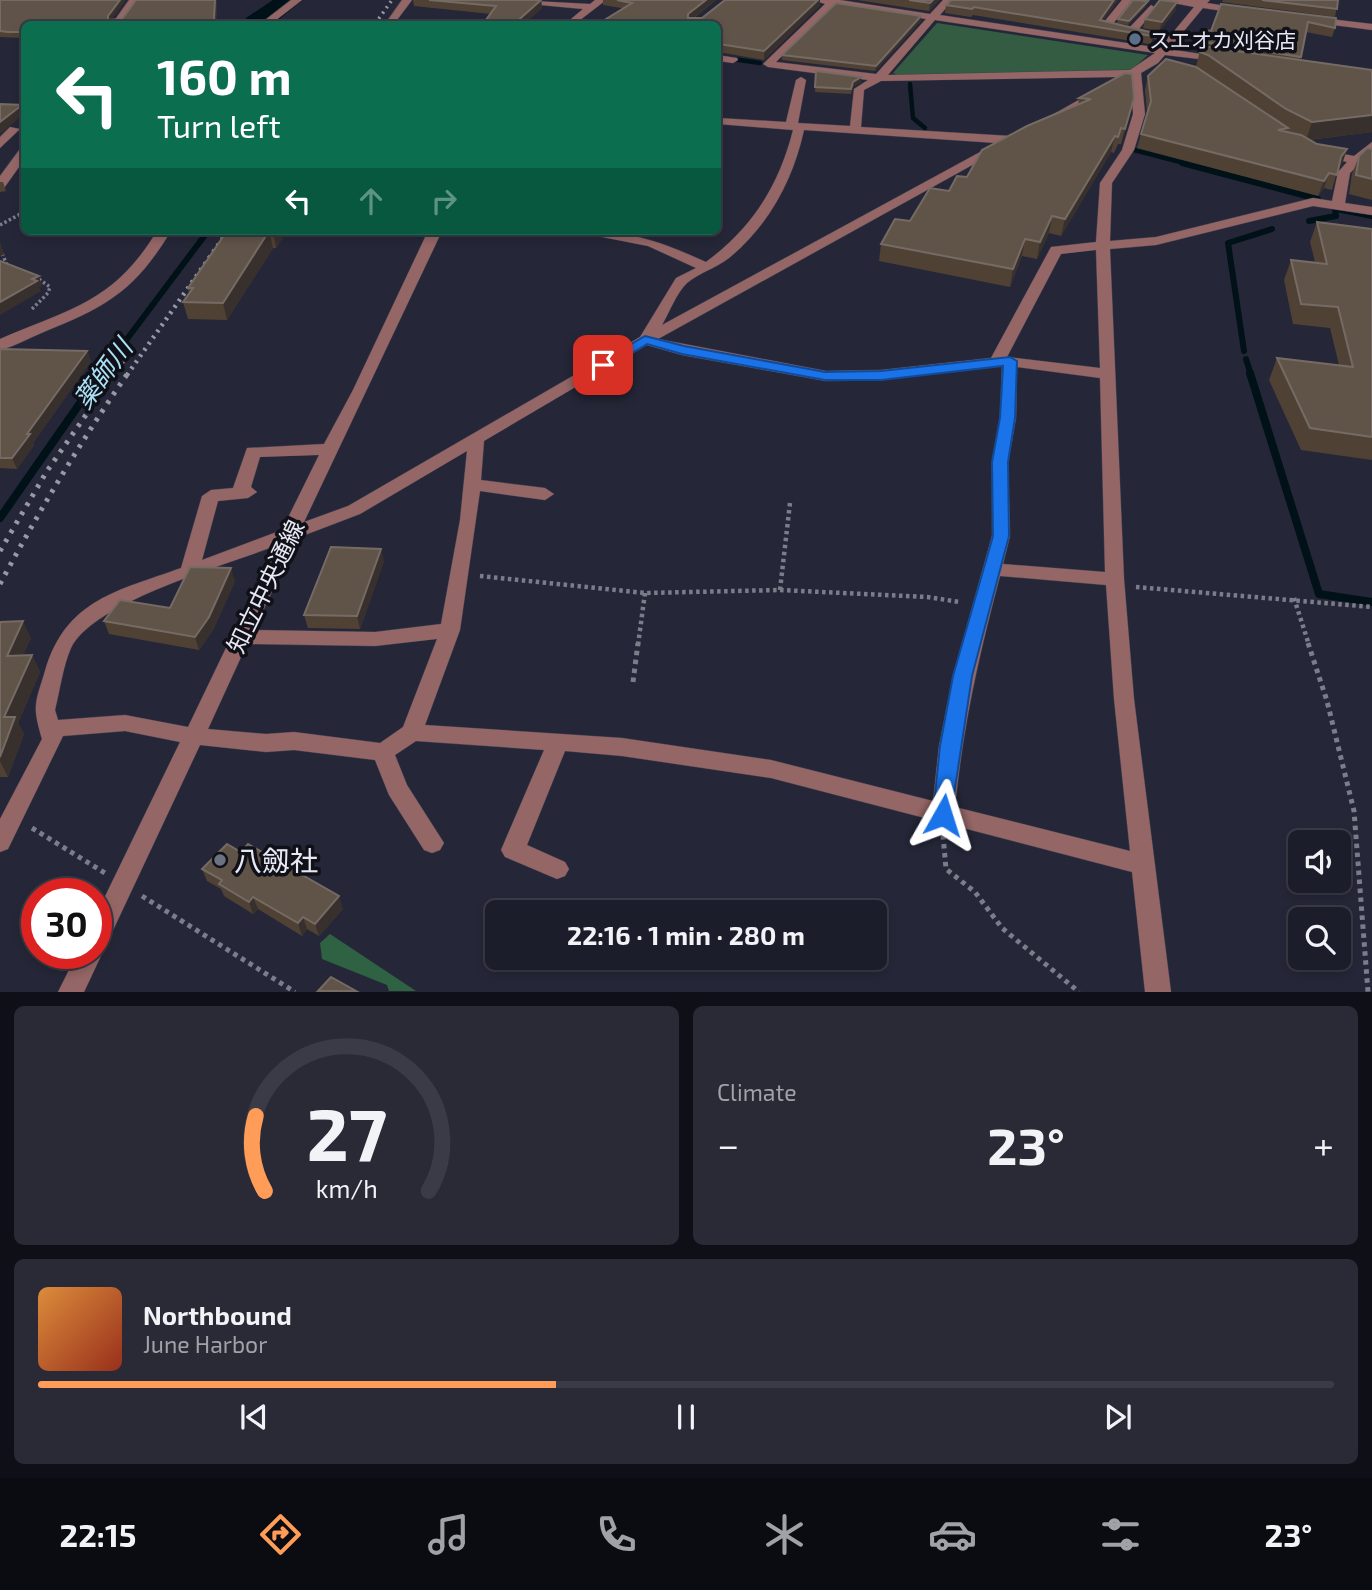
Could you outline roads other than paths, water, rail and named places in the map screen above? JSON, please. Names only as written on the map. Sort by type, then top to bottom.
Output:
[{"type":"street","points":[[120,21],[134,0]]},
{"type":"street","points":[[269,21],[297,0]]},
{"type":"street","points":[[393,21],[407,0]]},
{"type":"street","points":[[519,0],[590,7]]},
{"type":"street","points":[[574,21],[601,0]]},
{"type":"street","points":[[818,0],[933,17],[1160,59],[1227,61]]},
{"type":"street","points":[[855,130],[859,89],[879,78],[948,0]]},
{"type":"street","points":[[1127,0],[1105,27],[1171,39]]},
{"type":"street","points":[[1163,0],[1203,3],[1253,12]]},
{"type":"street","points":[[834,1],[768,64],[879,78],[1136,73]]},
{"type":"street","points":[[1045,122],[1160,59],[1171,39],[1203,3]]},
{"type":"street","points":[[1131,32],[1151,8]]},
{"type":"street","points":[[1306,19],[1372,27]]},
{"type":"street","points":[[721,58],[733,60]]},
{"type":"street","points":[[1136,73],[1139,114],[1128,150],[1106,183],[1103,246],[1106,374],[1115,582],[1124,699],[1158,992]]},
{"type":"street","points":[[645,340],[681,281],[733,251],[752,231],[794,156],[801,80]]},
{"type":"street","points":[[0,842],[52,739],[44,710],[62,646],[77,625],[101,607],[189,571],[354,510],[645,340],[1016,137],[721,121]]},
{"type":"street","points":[[1,141],[14,129]]},
{"type":"street","points":[[1338,204],[1345,172],[1354,160],[1372,146]]},
{"type":"street","points":[[1307,148],[1317,153],[1354,160]]},
{"type":"street","points":[[1,183],[21,156]]},
{"type":"street","points":[[943,815],[952,735],[963,676],[1001,536],[1000,462],[1008,418],[1003,362],[1056,250],[1156,241],[1313,202],[1372,211]]},
{"type":"street","points":[[0,345],[119,289],[150,254],[162,235]]},
{"type":"street","name":"知立中央通線","points":[[112,909],[433,235]]},
{"type":"street","points":[[612,235],[652,243],[707,268]]},
{"type":"street","points":[[645,340],[695,353],[825,376],[881,375],[1003,362],[1106,374]]},
{"type":"street","points":[[51,729],[125,723],[193,736],[266,743],[294,741],[383,752],[412,732],[450,630],[461,575],[476,440]]},
{"type":"street","points":[[189,571],[212,496],[245,492],[253,452],[330,449]]},
{"type":"street","points":[[472,484],[507,491],[545,494]]},
{"type":"street","points":[[991,569],[1115,582]]},
{"type":"street","points":[[240,637],[375,639],[450,630]]},
{"type":"street","points":[[412,732],[559,741],[685,755],[771,769],[1142,864]]},
{"type":"street","points":[[557,869],[513,850],[559,741]]},
{"type":"street","points":[[383,752],[397,789],[432,843]]},
{"type":"street","points":[[71,992],[82,969]]},
{"type":"waterway","name":"薬師川","points":[[260,21],[290,0]]},
{"type":"waterway","points":[[721,57],[760,63]]},
{"type":"waterway","points":[[910,84],[913,118],[925,128]]},
{"type":"waterway","points":[[1134,150],[1188,164]]},
{"type":"waterway","points":[[1182,163],[1318,199]]},
{"type":"waterway","points":[[1309,221],[1336,216],[1335,209]]},
{"type":"waterway","points":[[1337,209],[1372,216]]},
{"type":"waterway","points":[[1244,351],[1228,243],[1272,229]]},
{"type":"waterway","name":"薬師川","points":[[100,375],[205,235]]},
{"type":"waterway","points":[[1246,359],[1251,375]]},
{"type":"waterway","name":"薬師川","points":[[0,518],[101,373]]},
{"type":"waterway","points":[[1250,373],[1319,594],[1372,602]]},
{"type":"railway","points":[[377,21],[392,0]]},
{"type":"railway","points":[[127,375],[225,235]]},
{"type":"railway","points":[[113,375],[134,346]]},
{"type":"railway","points":[[0,551],[47,471],[115,373]]},
{"type":"railway","points":[[0,584],[61,477],[128,373]]},
{"type":"place","name":"スエオカ刈谷店","points":[[1135,39]]},
{"type":"place","name":"八劔社","points":[[220,860]]}]
